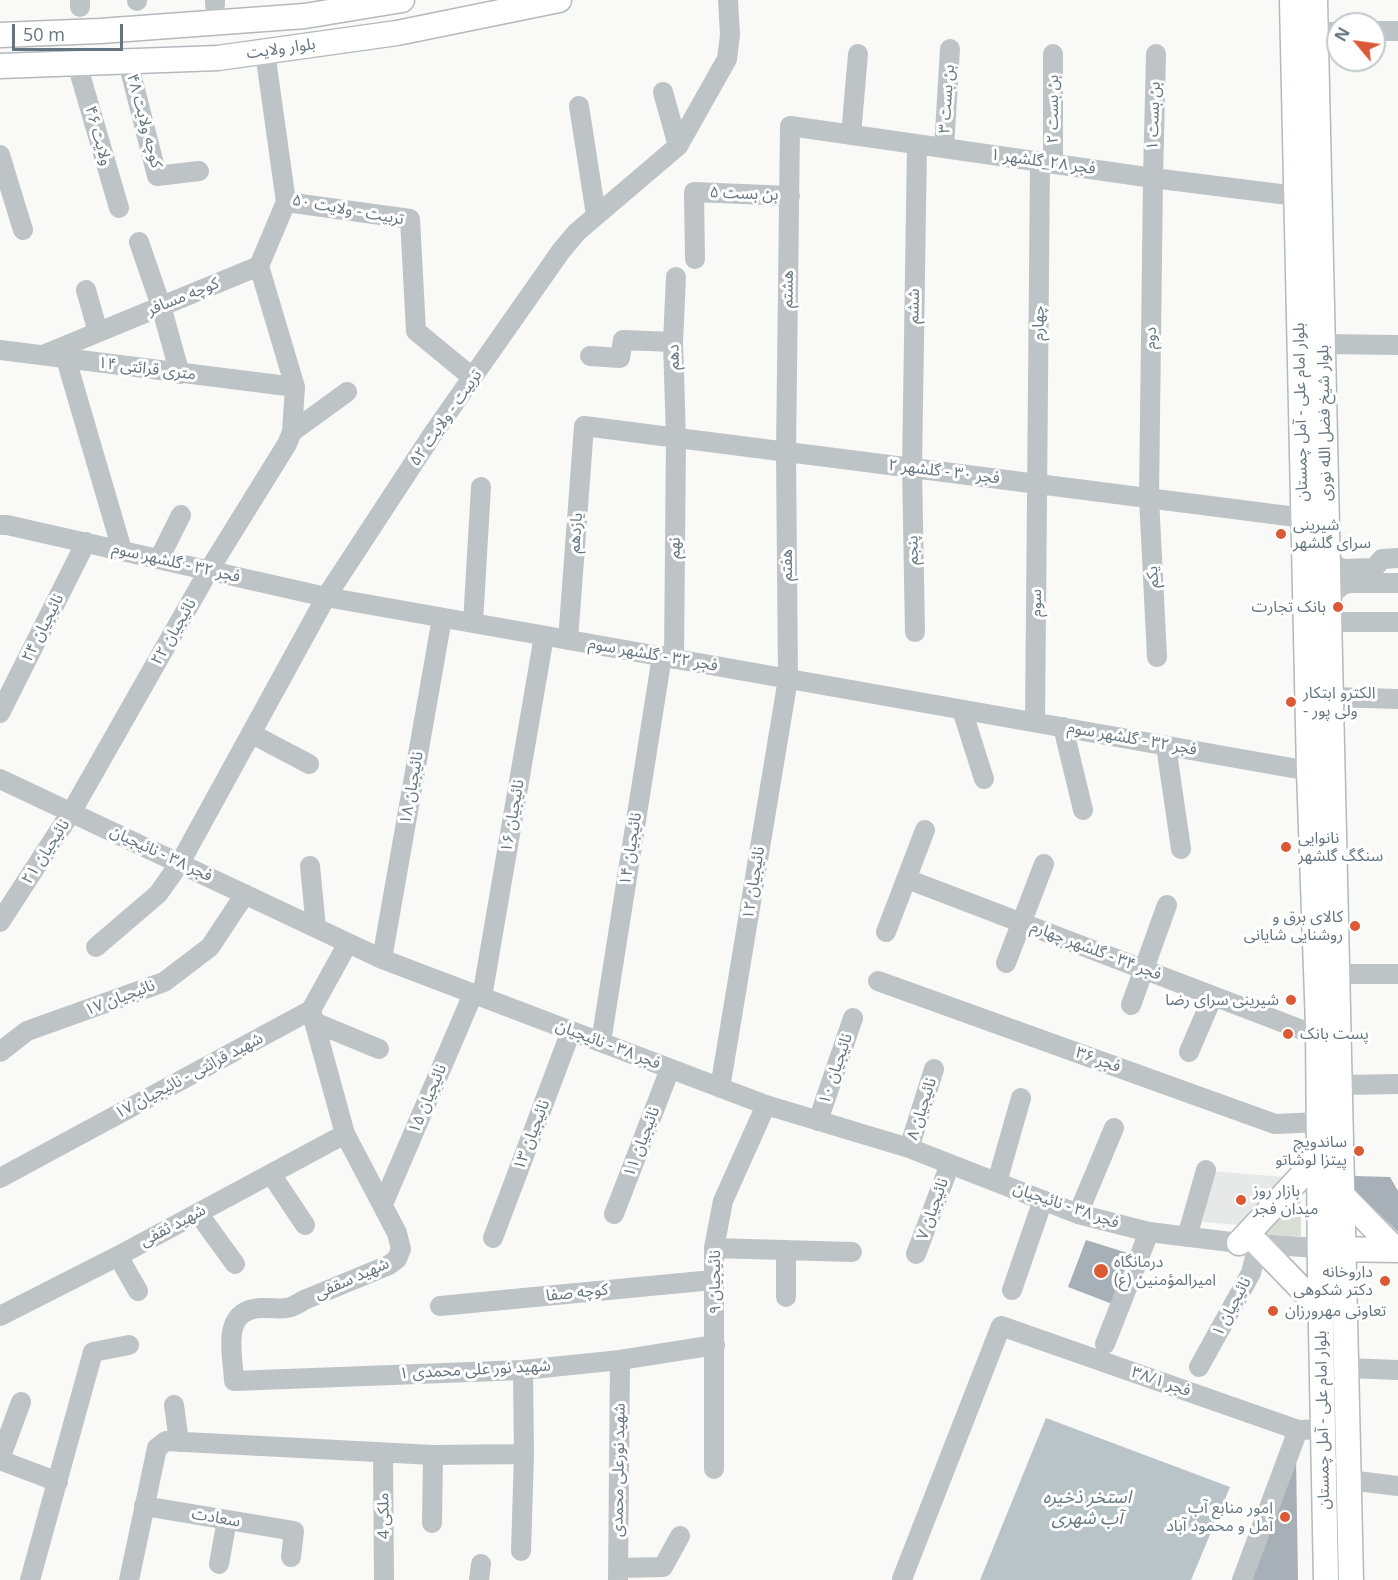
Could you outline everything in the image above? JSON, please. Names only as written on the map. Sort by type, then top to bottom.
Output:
[{"type":"main road","name":"بلوار ولایت","points":[[8,35],[100,31],[305,16],[402,0]]},
{"type":"main road","name":"بلوار ولایت","points":[[0,64],[204,60],[397,33],[559,0]]},
{"type":"main road","name":"بلوار امام علی - آمل چمستان","points":[[1293,0],[1305,91],[1307,143],[1296,196],[1309,771],[1320,1122],[1326,1580]]},
{"type":"main road","points":[[1315,0],[1326,29]]},
{"type":"main road","points":[[69,64],[47,60],[44,54],[46,47],[100,31]]},
{"type":"main road","points":[[0,64],[11,62],[16,57],[19,48],[8,35]]},
{"type":"main road","points":[[1305,91],[1326,35]]},
{"type":"main road","name":"بلوار شیخ فضل الله نوری","points":[[1307,143],[1323,344],[1345,1279]]},
{"type":"main road","points":[[1320,1155],[1248,1243],[1321,1309]]},
{"type":"main road","points":[[1343,1196],[1397,1250]]},
{"type":"main road","points":[[1320,1248],[1397,1250]]},
{"type":"main road","name":"بلوار امام علی - آمل چمستان","points":[[1345,1279],[1352,1580]]},
{"type":"street","name":"تربیت - ولایت ۵۲","points":[[96,947],[158,894],[180,863],[326,597],[432,435],[561,251],[577,232],[678,146],[727,59],[730,35],[728,0]]},
{"type":"street","name":"بن بست ۳","points":[[944,148],[950,49]]},
{"type":"street","name":"تربیت - ولایت ۵۰","points":[[265,52],[286,202],[410,219],[416,331],[473,378]]},
{"type":"street","points":[[851,135],[858,54]]},
{"type":"street","name":"بن بست ۲","points":[[1047,163],[1053,54]]},
{"type":"street","name":"بن بست ۱","points":[[1153,178],[1156,54]]},
{"type":"street","name":"کوچه ولایت ۴۸","points":[[128,62],[157,176],[199,171]]},
{"type":"street","name":"ولایت ۴۶","points":[[69,64],[119,208]]},
{"type":"street","points":[[663,92],[678,146]]},
{"type":"street","points":[[579,106],[596,215]]},
{"type":"street","name":"فجر ۲۸_گلشهر ۱","points":[[790,126],[1296,196]]},
{"type":"street","name":"هشتم","points":[[786,452],[790,126]]},
{"type":"street","name":"ششم","points":[[912,468],[917,144]]},
{"type":"street","points":[[0,155],[23,230]]},
{"type":"street","name":"چهارم","points":[[1037,484],[1047,163]]},
{"type":"street","name":"دوم","points":[[1149,498],[1153,178]]},
{"type":"street","name":"بن بست ۵","points":[[695,259],[694,192],[790,196]]},
{"type":"street","points":[[286,202],[259,266],[295,387]]},
{"type":"street","points":[[140,242],[180,374]]},
{"type":"street","name":"کوچه مسافر","points":[[43,355],[259,266]]},
{"type":"street","name":"دهم","points":[[676,277],[673,342],[676,438]]},
{"type":"street","points":[[86,290],[98,332]]},
{"type":"street","points":[[590,356],[620,358],[623,340],[673,342]]},
{"type":"street","points":[[1323,344],[1398,345]]},
{"type":"street","name":"۱۴ متری قرائتی","points":[[0,350],[295,387]]},
{"type":"street","points":[[66,359],[122,550]]},
{"type":"street","name":"نائیجیان ۲۲","points":[[72,812],[209,570],[287,444],[292,432],[295,387]]},
{"type":"street","points":[[292,432],[346,392]]},
{"type":"street","name":"فجر ۳۰ - گلشهر ۲","points":[[584,426],[1304,518]]},
{"type":"street","name":"یازدهم","points":[[568,640],[584,426]]},
{"type":"street","name":"نهم","points":[[668,658],[676,438]]},
{"type":"street","name":"هفتم","points":[[786,452],[788,679]]},
{"type":"street","name":"پنجم","points":[[912,468],[915,632]]},
{"type":"street","name":"سوم","points":[[1035,722],[1037,484]]},
{"type":"street","points":[[473,623],[481,487]]},
{"type":"street","name":"یکم","points":[[1149,498],[1157,657]]},
{"type":"street","points":[[159,559],[180,515]]},
{"type":"street","name":"فجر ۳۲ - گلشهر سوم","points":[[0,525],[86,542],[326,597],[1309,771]]},
{"type":"street","name":"نائیجیان ۲۴","points":[[0,713],[86,542]]},
{"type":"street","points":[[1328,557],[1338,567],[1349,569],[1374,568],[1382,559],[1398,558]]},
{"type":"street","points":[[1329,596],[1343,585],[1350,583],[1398,583]]},
{"type":"street","name":"نائیجیان ۱۸","points":[[382,959],[442,618]]},
{"type":"street","points":[[1330,622],[1398,622]]},
{"type":"street","name":"نائیجیان ۱۶","points":[[477,996],[544,636]]},
{"type":"street","name":"نائیجیان ۱۴","points":[[600,1042],[668,658]]},
{"type":"street","name":"نائیجیان ۱۲","points":[[720,1088],[788,679]]},
{"type":"street","points":[[1332,697],[1398,699]]},
{"type":"street","points":[[962,710],[984,779]]},
{"type":"street","points":[[1063,727],[1083,810]]},
{"type":"street","points":[[252,734],[309,764]]},
{"type":"street","points":[[1166,746],[1181,849]]},
{"type":"street","name":"فجر ۳۸ - نائیجیان","points":[[0,779],[382,959],[766,1105],[909,1148],[1078,1214],[1149,1232],[1320,1248]]},
{"type":"street","name":"نائیجیان ۲۱","points":[[0,922],[72,812]]},
{"type":"street","points":[[886,932],[925,830]]},
{"type":"street","points":[[1006,963],[1044,864]]},
{"type":"street","points":[[310,866],[316,928]]},
{"type":"street","name":"فجر ۳۴ - گلشهر چهارم","points":[[907,879],[1318,1036]]},
{"type":"street","name":"نائیجیان ۱۷","points":[[0,1053],[27,1031],[164,982],[210,947],[245,894]]},
{"type":"street","points":[[1131,1005],[1167,905]]},
{"type":"street","points":[[348,943],[313,1016],[379,1049]]},
{"type":"street","points":[[1338,974],[1398,974]]},
{"type":"street","name":"فجر ۳۶","points":[[879,981],[1275,1124],[1320,1122]]},
{"type":"street","name":"نائیجیان ۱۵","points":[[383,1204],[477,996]]},
{"type":"street","points":[[1189,1052],[1213,996]]},
{"type":"street","name":"شهید سقفی","points":[[234,1381],[231,1330],[236,1319],[247,1311],[283,1310],[294,1306],[389,1265],[398,1259],[401,1249],[397,1233],[383,1204],[365,1176],[345,1134],[313,1016]]},
{"type":"street","name":"شهید قرائتی - نائیجیان ۱۷","points":[[0,1178],[313,1016]]},
{"type":"street","name":"نائیجیان ۱۰","points":[[818,1121],[853,1018]]},
{"type":"street","name":"نائیجیان ۱۳","points":[[493,1238],[571,1031]]},
{"type":"street","name":"نائیجیان ۱۱","points":[[614,1215],[670,1069]]},
{"type":"street","name":"نائیجیان ۸","points":[[909,1148],[934,1069]]},
{"type":"street","points":[[1341,1084],[1398,1084]]},
{"type":"street","points":[[997,1182],[1022,1098]]},
{"type":"street","name":"نائیجیان ۹","points":[[714,1469],[714,1248],[723,1201],[766,1105]]},
{"type":"street","points":[[1078,1214],[1114,1128]]},
{"type":"street","name":"شهید ثقفی","points":[[0,1316],[118,1256],[345,1134]]},
{"type":"street","name":"نائیجیان ۷","points":[[916,1254],[950,1164]]},
{"type":"street","points":[[1187,1237],[1206,1170]]},
{"type":"street","points":[[271,1174],[305,1226]]},
{"type":"street","points":[[1012,1290],[1043,1200]]},
{"type":"street","points":[[198,1213],[235,1263]]},
{"type":"street","points":[[1105,1344],[1149,1232]]},
{"type":"street","name":"نائیجیان ۱","points":[[1199,1367],[1251,1273],[1248,1243]]},
{"type":"street","points":[[714,1248],[852,1252]]},
{"type":"street","points":[[786,1250],[786,1297]]},
{"type":"street","points":[[118,1256],[138,1291]]},
{"type":"street","name":"کوچه صفا","points":[[440,1306],[713,1280]]},
{"type":"street","name":"فجر ۳۸/۱","points":[[903,1580],[1000,1326],[1298,1430],[1323,1429]]},
{"type":"street","points":[[30,1580],[93,1352],[129,1345]]},
{"type":"street","name":"شهید نور علی محمدی ۱","points":[[234,1381],[523,1370],[620,1360],[715,1345]]},
{"type":"street","name":"شهید نورعلی محمدی","points":[[618,1574],[620,1360]]},
{"type":"street","points":[[1347,1368],[1398,1370]]},
{"type":"street","points":[[521,1551],[524,1454],[523,1370]]},
{"type":"street","points":[[21,1402],[0,1460],[58,1482]]},
{"type":"street","points":[[174,1405],[179,1442]]},
{"type":"street","points":[[1242,1580],[1298,1430]]},
{"type":"street","points":[[129,1580],[157,1448],[166,1441],[433,1455],[524,1454]]},
{"type":"street","name":"ملکی 4","points":[[383,1453],[384,1580]]},
{"type":"street","points":[[432,1523],[433,1455]]},
{"type":"street","points":[[1349,1480],[1398,1486]]},
{"type":"street","name":"سعادت","points":[[144,1506],[294,1531],[291,1557]]},
{"type":"street","points":[[219,1564],[227,1520]]},
{"type":"street","points":[[618,1574],[663,1566],[680,1536]]},
{"type":"shaded area","name":"بازار روز میدان فجر","points":[[1211,1171],[1295,1178],[1251,1226],[1203,1222]]},
{"type":"shaded area","points":[[1301,1185],[1301,1236],[1254,1235]]},
{"type":"water","name":"استخر ذخیره آب شهری","points":[[1046,1418],[1230,1487],[1191,1580],[980,1580]]},
{"type":"building","points":[[1355,1176],[1390,1177],[1398,1191],[1398,1232],[1354,1189]]},
{"type":"building","name":"درمانگاه امیرالمؤمنین (ع)","points":[[1086,1240],[1134,1255],[1115,1305],[1068,1287]]},
{"type":"building","name":"امور منابع آب آمل و محمود آباد","points":[[1296,1455],[1298,1580],[1250,1580]]},
{"type":"place","name":"شیرینی سرای گلشهر","points":[[1281,534]]},
{"type":"place","name":"بانک تجارت","points":[[1338,607]]},
{"type":"place","name":"الکترو ابتکار - ولی پور","points":[[1291,702]]},
{"type":"place","name":"نانوایی سنگگ گلشهر","points":[[1286,847]]},
{"type":"place","name":"کالای برق و روشنایی شایانی","points":[[1355,926]]},
{"type":"place","name":"شیرینی سرای رضا","points":[[1291,1000]]},
{"type":"place","name":"پست بانک","points":[[1288,1034]]},
{"type":"place","name":"ساندویچ پیتزا لوشاتو","points":[[1359,1151]]},
{"type":"place","name":"بازار روز میدان فجر","points":[[1241,1200]]},
{"type":"place","name":"درمانگاه امیرالمؤمنین (ع)","points":[[1101,1271]]},
{"type":"place","name":"داروخانه دکتر شکوهی","points":[[1385,1281]]},
{"type":"place","name":"تعاونی مهرورزان","points":[[1273,1311]]},
{"type":"place","name":"امور منابع آب آمل و محمود آباد","points":[[1285,1517]]}]
